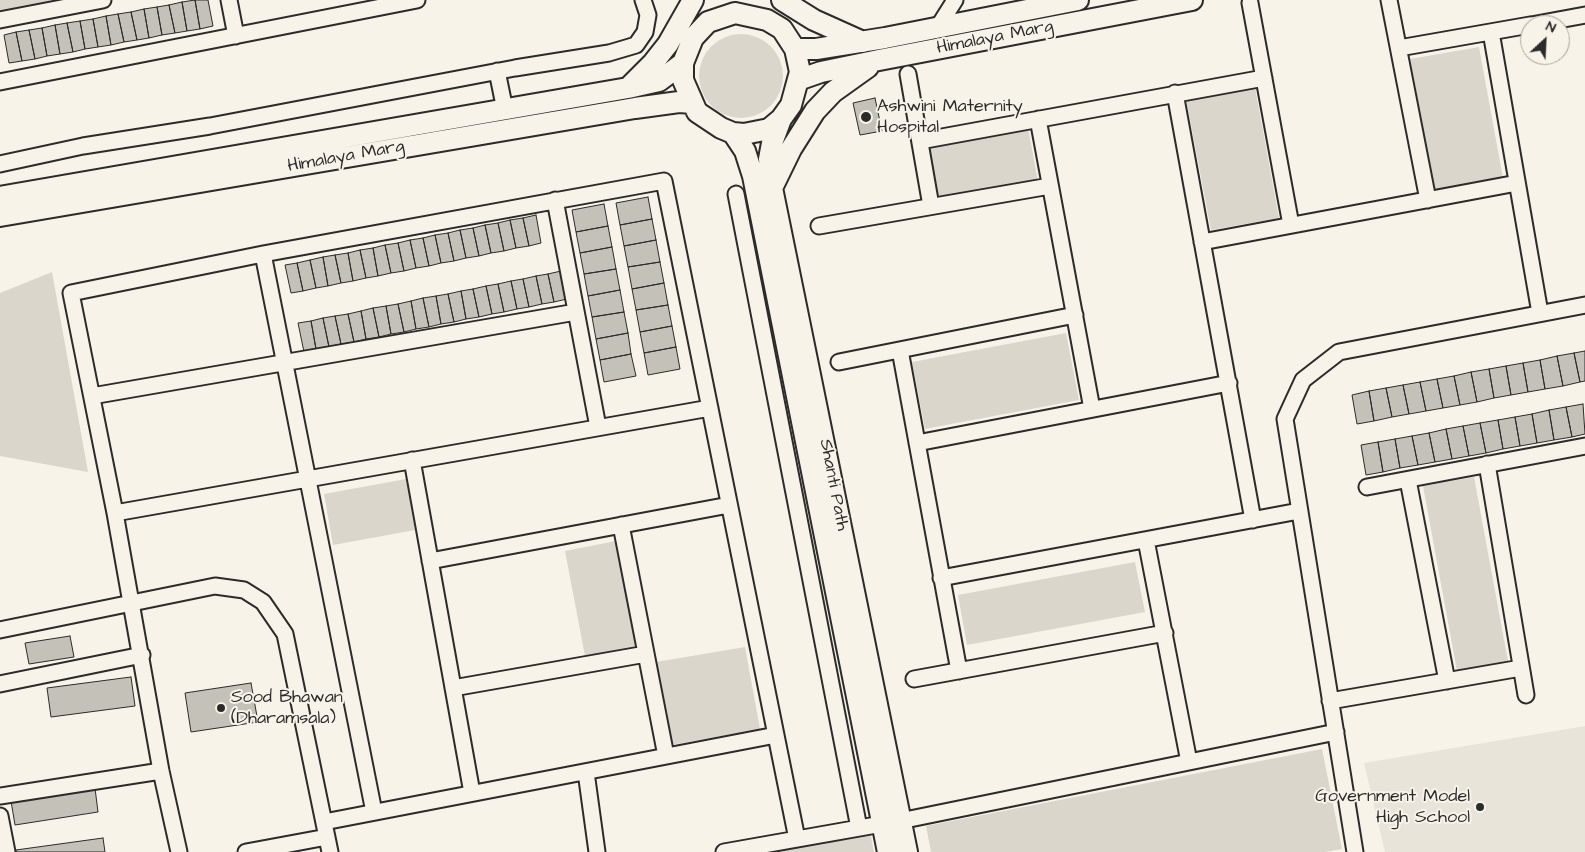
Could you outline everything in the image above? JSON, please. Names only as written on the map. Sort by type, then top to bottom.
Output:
[{"type":"main road","points":[[628,88],[668,44],[693,0]]},
{"type":"main road","points":[[708,22],[746,7],[782,29],[795,49],[800,72],[791,105],[781,119],[769,129],[758,132],[732,133],[710,123],[697,112],[692,103],[683,80],[683,63],[693,38],[708,22],[715,0]]},
{"type":"main road","points":[[782,0],[814,20],[862,42]]},
{"type":"main road","name":"Himalaya Marg","points":[[795,49],[816,49],[862,42],[1078,0]]},
{"type":"main road","name":"Himalaya Marg","points":[[798,80],[821,72],[878,60],[1192,0]]},
{"type":"main road","points":[[772,188],[791,149],[815,111],[833,92],[878,60]]},
{"type":"main road","name":"Himalaya Marg","points":[[0,198],[628,88],[659,81],[683,63]]},
{"type":"main road","name":"Himalaya Marg","points":[[0,216],[635,108],[679,102],[692,103]]},
{"type":"main road","name":"Shanti Path","points":[[781,119],[772,143],[769,159],[772,188],[891,822],[888,852]]},
{"type":"main road","points":[[732,133],[745,151],[753,176],[891,822]]},
{"type":"main road","name":"Shanti Path","points":[[891,822],[907,852]]},
{"type":"street","points":[[0,20],[103,0]]},
{"type":"street","points":[[229,0],[236,36]]},
{"type":"street","points":[[0,82],[236,36],[342,7],[417,0]]},
{"type":"street","points":[[0,164],[83,146],[210,126],[497,71],[610,53],[636,45],[645,32],[648,15],[643,0]]},
{"type":"street","points":[[938,27],[956,0]]},
{"type":"street","points":[[1389,0],[1428,200]]},
{"type":"street","points":[[1250,3],[1291,225]]},
{"type":"street","points":[[1570,18],[1585,15]]},
{"type":"street","points":[[1399,48],[1520,27]]},
{"type":"street","points":[[1491,32],[1540,313]]},
{"type":"street","points":[[497,71],[505,110]]},
{"type":"street","points":[[908,74],[931,206]]},
{"type":"street","points":[[920,141],[1264,78]]},
{"type":"street","points":[[1175,93],[1253,520]]},
{"type":"street","points":[[1038,119],[1092,409]]},
{"type":"street","points":[[178,852],[161,771],[142,655],[115,513],[71,293],[263,254],[664,181],[796,839]]},
{"type":"street","points":[[1202,242],[1517,183]]},
{"type":"street","points":[[819,226],[1050,186]]},
{"type":"street","points":[[736,194],[859,828]]},
{"type":"street","points":[[555,200],[598,427]]},
{"type":"street","points":[[263,254],[374,812]]},
{"type":"street","points":[[1355,852],[1285,419],[1302,380],[1339,352],[1585,305]]},
{"type":"street","points":[[92,396],[576,312]]},
{"type":"street","points":[[839,362],[1074,315]]},
{"type":"street","points":[[900,350],[959,671]]},
{"type":"street","points":[[917,443],[1229,383]]},
{"type":"street","points":[[115,513],[710,408]]},
{"type":"street","points":[[1367,487],[1585,446]]},
{"type":"street","points":[[412,460],[472,794]]},
{"type":"street","points":[[1487,464],[1526,695]]},
{"type":"street","points":[[1408,480],[1446,681]]},
{"type":"street","points":[[430,561],[728,505]]},
{"type":"street","points":[[941,578],[1299,511]]},
{"type":"street","points":[[621,525],[666,756]]},
{"type":"street","points":[[1146,540],[1189,762]]},
{"type":"street","points":[[0,630],[215,586],[244,590],[263,602],[285,634],[328,844],[246,852]]},
{"type":"street","points":[[914,679],[1165,633]]},
{"type":"street","points":[[453,688],[646,654]]},
{"type":"street","points":[[0,684],[142,655]]},
{"type":"street","points":[[1330,701],[1521,668]]},
{"type":"street","points":[[724,852],[891,822],[1336,732]]},
{"type":"street","points":[[324,822],[776,735]]},
{"type":"street","points":[[0,796],[161,771]]},
{"type":"street","points":[[586,772],[597,852]]},
{"type":"street","points":[[0,816],[6,852]]},
{"type":"shaded area","points":[[0,0],[57,0],[57,1],[0,12]]},
{"type":"shaded area","points":[[733,34],[749,34],[765,41],[776,52],[783,68],[780,92],[771,106],[765,111],[749,118],[733,118],[717,111],[706,100],[699,84],[699,68],[706,52],[717,41]]},
{"type":"shaded area","points":[[1479,47],[1503,178],[1435,190],[1410,59]]},
{"type":"shaded area","points":[[1255,87],[1279,218],[1211,230],[1186,99]]},
{"type":"shaded area","points":[[1028,128],[1038,181],[939,198],[929,145]]},
{"type":"shaded area","points":[[52,272],[88,472],[0,456],[0,293]]},
{"type":"shaded area","points":[[1066,333],[1079,400],[925,429],[912,362]]},
{"type":"shaded area","points":[[1474,477],[1508,661],[1457,671],[1423,486]]},
{"type":"shaded area","points":[[406,479],[415,530],[333,545],[324,494]]},
{"type":"shaded area","points":[[616,541],[636,646],[585,656],[565,551]]},
{"type":"shaded area","points":[[1135,562],[1145,612],[967,645],[958,595]]},
{"type":"shaded area","points":[[745,647],[760,729],[671,745],[656,662]]},
{"type":"shaded area","name":"Government Model High School","points":[[1585,726],[1585,852],[1385,852],[1364,763]]},
{"type":"shaded area","points":[[1322,749],[1342,849],[1325,852],[931,852],[926,826]]},
{"type":"shaded area","points":[[870,832],[874,852],[764,852]]},
{"type":"building","points":[[195,0],[208,0],[213,26],[200,29]]},
{"type":"building","points":[[195,0],[200,29],[187,31],[182,2]]},
{"type":"building","points":[[182,2],[187,31],[175,33],[169,5]]},
{"type":"building","points":[[169,5],[175,33],[162,35],[157,7]]},
{"type":"building","points":[[157,7],[162,35],[149,38],[144,9]]},
{"type":"building","points":[[144,9],[149,38],[137,40],[131,12]]},
{"type":"building","points":[[131,12],[137,40],[124,42],[118,14]]},
{"type":"building","points":[[118,14],[124,42],[111,45],[106,16]]},
{"type":"building","points":[[106,16],[111,45],[98,47],[93,19]]},
{"type":"building","points":[[93,19],[98,47],[85,49],[80,21]]},
{"type":"building","points":[[80,21],[85,49],[73,52],[67,23]]},
{"type":"building","points":[[67,23],[73,52],[60,54],[55,25]]},
{"type":"building","points":[[55,25],[60,54],[47,56],[42,28]]},
{"type":"building","points":[[42,28],[47,56],[35,59],[29,30]]},
{"type":"building","points":[[29,30],[35,59],[22,61],[16,32]]},
{"type":"building","points":[[16,32],[22,61],[9,63],[4,35]]},
{"type":"building","points":[[875,98],[882,131],[860,135],[853,103]]},
{"type":"building","points":[[648,197],[652,219],[620,225],[616,203]]},
{"type":"building","points":[[604,204],[608,226],[576,232],[572,210]]},
{"type":"building","points":[[536,215],[541,243],[529,246],[523,218]]},
{"type":"building","points":[[523,218],[529,246],[516,248],[510,220]]},
{"type":"building","points":[[652,219],[656,240],[624,246],[620,225]]},
{"type":"building","points":[[510,220],[516,248],[504,251],[498,223]]},
{"type":"building","points":[[498,223],[504,251],[491,253],[485,225]]},
{"type":"building","points":[[485,225],[491,253],[479,256],[473,228]]},
{"type":"building","points":[[608,226],[612,247],[580,253],[576,232]]},
{"type":"building","points":[[473,228],[479,256],[466,258],[460,230]]},
{"type":"building","points":[[460,230],[466,258],[454,261],[448,233]]},
{"type":"building","points":[[448,233],[454,261],[441,263],[435,235]]},
{"type":"building","points":[[435,235],[441,263],[429,266],[423,238]]},
{"type":"building","points":[[423,238],[429,266],[416,268],[410,240]]},
{"type":"building","points":[[410,240],[416,268],[404,271],[398,243]]},
{"type":"building","points":[[656,240],[660,262],[628,267],[624,246]]},
{"type":"building","points":[[398,243],[404,271],[391,273],[385,245]]},
{"type":"building","points":[[385,245],[391,273],[378,276],[373,248]]},
{"type":"building","points":[[612,247],[616,269],[584,274],[580,253]]},
{"type":"building","points":[[373,248],[378,276],[366,278],[360,250]]},
{"type":"building","points":[[360,250],[366,278],[353,281],[348,253]]},
{"type":"building","points":[[348,253],[353,281],[341,283],[335,255]]},
{"type":"building","points":[[335,255],[341,283],[328,286],[323,257]]},
{"type":"building","points":[[323,257],[328,286],[316,288],[310,260]]},
{"type":"building","points":[[310,260],[316,288],[303,291],[297,263]]},
{"type":"building","points":[[660,262],[664,283],[632,289],[628,267]]},
{"type":"building","points":[[297,263],[303,291],[291,293],[285,265]]},
{"type":"building","points":[[616,269],[620,290],[588,296],[584,274]]},
{"type":"building","points":[[561,271],[567,299],[554,302],[548,274]]},
{"type":"building","points":[[548,274],[554,302],[542,304],[536,276]]},
{"type":"building","points":[[536,276],[542,304],[529,307],[523,279]]},
{"type":"building","points":[[523,279],[529,307],[517,309],[511,281]]},
{"type":"building","points":[[511,281],[517,309],[504,312],[498,284]]},
{"type":"building","points":[[664,283],[668,305],[636,310],[632,289]]},
{"type":"building","points":[[498,284],[504,312],[492,314],[486,286]]},
{"type":"building","points":[[486,286],[492,314],[479,317],[473,289]]},
{"type":"building","points":[[473,289],[479,317],[466,319],[461,291]]},
{"type":"building","points":[[620,290],[624,312],[592,317],[588,296]]},
{"type":"building","points":[[461,291],[466,319],[454,322],[448,294]]},
{"type":"building","points":[[448,294],[454,322],[441,324],[436,296]]},
{"type":"building","points":[[436,296],[441,324],[429,327],[423,298]]},
{"type":"building","points":[[423,298],[429,327],[416,329],[411,301]]},
{"type":"building","points":[[411,301],[416,329],[404,332],[398,304]]},
{"type":"building","points":[[398,304],[404,332],[391,334],[386,306]]},
{"type":"building","points":[[668,305],[672,326],[640,332],[636,310]]},
{"type":"building","points":[[386,306],[391,334],[379,337],[373,308]]},
{"type":"building","points":[[373,308],[379,337],[366,339],[361,311]]},
{"type":"building","points":[[361,311],[366,339],[354,342],[348,314]]},
{"type":"building","points":[[624,312],[628,333],[596,339],[592,317]]},
{"type":"building","points":[[348,314],[354,342],[341,344],[335,316]]},
{"type":"building","points":[[335,316],[341,344],[329,347],[323,318]]},
{"type":"building","points":[[323,318],[329,347],[316,349],[311,321]]},
{"type":"building","points":[[311,321],[316,349],[304,352],[298,323]]},
{"type":"building","points":[[672,326],[676,347],[644,353],[640,332]]},
{"type":"building","points":[[628,333],[631,354],[600,360],[596,339]]},
{"type":"building","points":[[676,347],[680,369],[648,375],[644,353]]},
{"type":"building","points":[[1585,351],[1585,381],[1580,382],[1574,353]]},
{"type":"building","points":[[1574,353],[1580,382],[1563,386],[1557,356]]},
{"type":"building","points":[[631,354],[636,376],[604,382],[600,360]]},
{"type":"building","points":[[1557,356],[1563,386],[1545,389],[1540,360]]},
{"type":"building","points":[[1540,360],[1545,389],[1528,392],[1523,363]]},
{"type":"building","points":[[1523,363],[1528,392],[1511,395],[1506,366]]},
{"type":"building","points":[[1506,366],[1511,395],[1494,398],[1489,369]]},
{"type":"building","points":[[1489,369],[1494,398],[1477,402],[1471,372]]},
{"type":"building","points":[[1471,372],[1477,402],[1460,405],[1454,376]]},
{"type":"building","points":[[1454,376],[1460,405],[1443,408],[1437,379]]},
{"type":"building","points":[[1437,379],[1443,408],[1426,411],[1420,382]]},
{"type":"building","points":[[1420,382],[1426,411],[1409,414],[1403,385]]},
{"type":"building","points":[[1403,385],[1409,414],[1392,417],[1386,388]]},
{"type":"building","points":[[1386,388],[1392,417],[1374,421],[1369,391]]},
{"type":"building","points":[[1369,391],[1374,421],[1357,424],[1352,395]]},
{"type":"building","points":[[1583,404],[1585,434],[1572,437],[1566,407]]},
{"type":"building","points":[[1566,407],[1572,437],[1554,440],[1549,410]]},
{"type":"building","points":[[1549,410],[1554,440],[1537,443],[1532,414]]},
{"type":"building","points":[[1532,414],[1537,443],[1520,446],[1515,417]]},
{"type":"building","points":[[1515,417],[1520,446],[1503,449],[1498,420]]},
{"type":"building","points":[[1498,420],[1503,449],[1486,453],[1480,423]]},
{"type":"building","points":[[1480,423],[1486,453],[1469,456],[1463,426]]},
{"type":"building","points":[[1463,426],[1469,456],[1452,459],[1446,429]]},
{"type":"building","points":[[1446,429],[1452,459],[1435,462],[1429,433]]},
{"type":"building","points":[[1429,433],[1435,462],[1418,465],[1412,436]]},
{"type":"building","points":[[1412,436],[1418,465],[1400,468],[1395,439]]},
{"type":"building","points":[[1395,439],[1400,468],[1383,472],[1378,442]]},
{"type":"building","points":[[1378,442],[1383,472],[1366,475],[1361,445]]},
{"type":"building","points":[[70,636],[74,657],[29,664],[25,643]]},
{"type":"building","points":[[131,677],[135,706],[51,717],[47,688]]},
{"type":"building","name":"Sood Bhawan (Dharamsala)","points":[[251,683],[258,722],[191,732],[185,693]]},
{"type":"building","points":[[95,788],[98,812],[15,825],[11,801]]},
{"type":"building","points":[[103,838],[105,852],[16,852],[16,850]]},
{"type":"place","name":"Ashwini Maternity Hospital","points":[[866,117]]},
{"type":"place","name":"Sood Bhawan (Dharamsala)","points":[[221,708]]},
{"type":"place","name":"Government Model High School","points":[[1480,807]]}]
